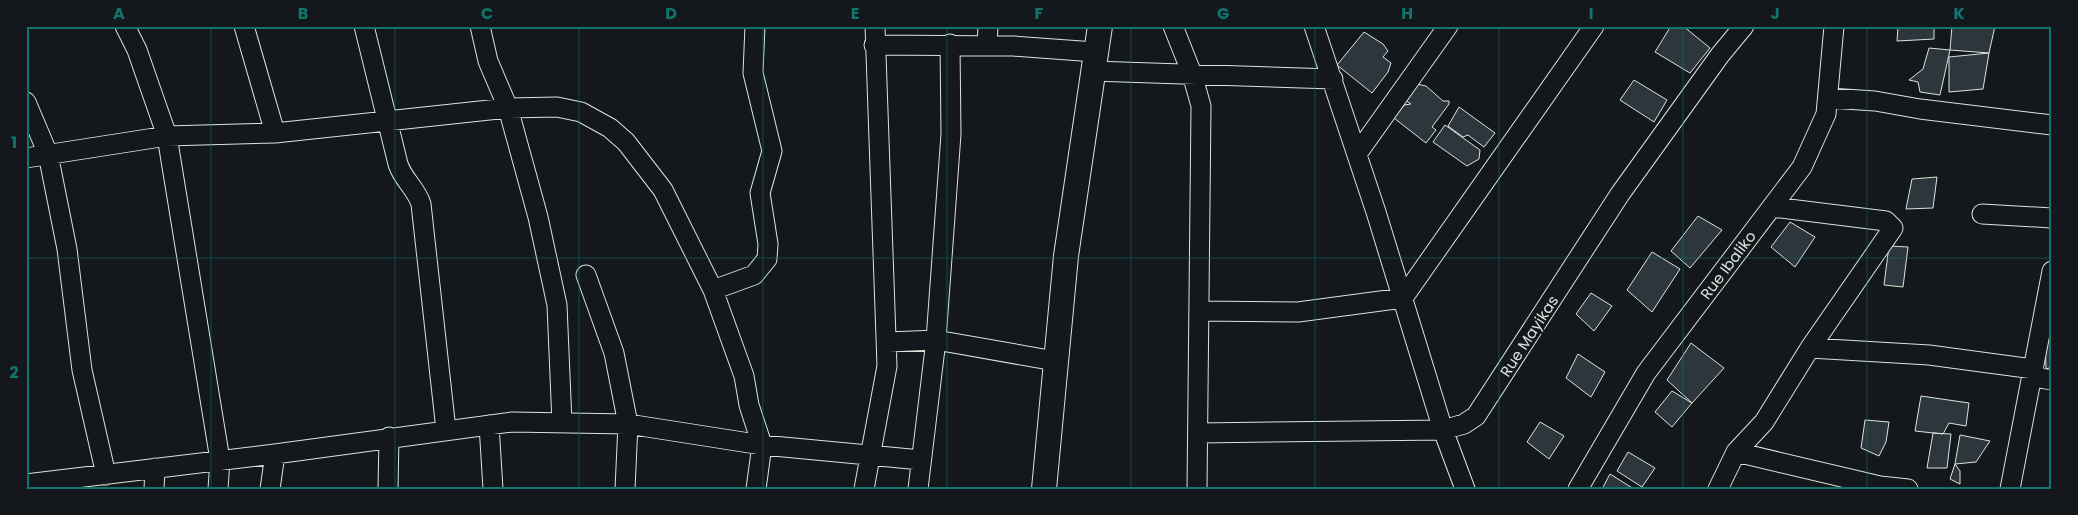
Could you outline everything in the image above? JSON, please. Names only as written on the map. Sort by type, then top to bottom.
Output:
[{"type":"main road","points":[[1044,489],[1066,256],[1100,26]]},
{"type":"street","points":[[125,26],[137,50],[168,136],[220,460],[218,489]]},
{"type":"street","points":[[244,26],[275,133]]},
{"type":"street","points":[[364,26],[401,173],[417,191],[421,204],[446,430]]},
{"type":"street","points":[[480,26],[488,61],[508,108],[538,217],[557,305],[562,423]]},
{"type":"street","points":[[713,290],[754,275],[767,259],[768,244],[760,194],[772,151],[753,73],[752,61],[755,26]]},
{"type":"street","points":[[987,45],[988,26]]},
{"type":"street","points":[[1173,26],[1192,74],[1202,106],[1197,489]]},
{"type":"street","points":[[1314,26],[1333,79],[1403,298],[1443,430],[1465,489]]},
{"type":"street","points":[[1357,154],[1448,26]]},
{"type":"street","points":[[1200,311],[1298,312],[1403,298],[1594,26]]},
{"type":"street","name":"Rue Mayikas","points":[[1198,433],[1443,430],[1464,424],[1476,416],[1620,194],[1720,55],[1744,26]]},
{"type":"street","name":"Rue Ibaliko","points":[[1578,489],[1646,373],[1802,167],[1826,114],[1829,98],[1834,26]]},
{"type":"street","points":[[864,489],[888,366],[874,35],[950,44],[987,45],[1094,62],[1192,74],[1333,79]]},
{"type":"street","points":[[918,489],[936,340],[951,134],[950,44]]},
{"type":"street","points":[[1829,98],[1881,102],[1920,109],[2052,125]]},
{"type":"street","points":[[26,102],[48,154],[66,249],[82,370],[106,475]]},
{"type":"street","points":[[26,158],[168,136],[275,133],[508,108],[557,107],[581,112],[610,128],[626,142],[663,190],[713,290],[744,376],[749,406],[762,445],[756,489]]},
{"type":"street","points":[[1718,489],[1736,452],[1764,422],[1810,348],[1893,228],[1886,221],[1773,206]]},
{"type":"street","points":[[1982,214],[2052,218]]},
{"type":"street","points":[[2010,489],[2052,271]]},
{"type":"street","points":[[586,275],[614,354],[628,424],[625,489]]},
{"type":"street","points":[[888,342],[936,340],[1056,360]]},
{"type":"street","points":[[1810,348],[1929,355],[2033,373],[2052,380]]},
{"type":"street","points":[[37,485],[512,422],[628,424],[762,445],[921,460]]},
{"type":"street","points":[[490,425],[493,489]]},
{"type":"street","points":[[388,489],[389,437]]},
{"type":"street","points":[[1736,452],[1880,486],[1908,489]]},
{"type":"street","points":[[270,489],[275,454]]},
{"type":"street","points":[[154,489],[155,468]]},
{"type":"building","points":[[1671,26],[1683,26],[1710,48],[1690,73],[1655,52]]},
{"type":"building","points":[[1898,26],[1934,26],[1934,39],[1897,41]]},
{"type":"building","points":[[1952,26],[1995,26],[1989,53],[1950,50]]},
{"type":"building","points":[[1364,32],[1383,44],[1388,51],[1383,57],[1391,63],[1388,72],[1372,93],[1337,65]]},
{"type":"building","points":[[1929,48],[1950,50],[1940,95],[1920,92],[1918,82],[1909,80],[1923,69]]},
{"type":"building","points":[[1989,53],[1983,89],[1949,92],[1949,57]]},
{"type":"building","points":[[1634,80],[1667,100],[1654,122],[1620,100]]},
{"type":"building","points":[[1412,83],[1426,86],[1443,101],[1449,101],[1449,104],[1432,127],[1436,130],[1426,143],[1394,118],[1404,105],[1411,104],[1402,98]]},
{"type":"building","points":[[1459,107],[1495,133],[1484,147],[1468,135],[1463,137],[1448,126]]},
{"type":"building","points":[[1445,125],[1480,150],[1479,159],[1467,166],[1433,142]]},
{"type":"building","points":[[1937,177],[1933,208],[1906,209],[1912,179]]},
{"type":"building","points":[[1698,216],[1722,230],[1690,268],[1671,251]]},
{"type":"building","points":[[1790,222],[1815,237],[1795,267],[1771,247]]},
{"type":"building","points":[[1889,246],[1908,247],[1903,287],[1884,285]]},
{"type":"building","points":[[1652,252],[1680,269],[1652,312],[1627,290]]},
{"type":"building","points":[[1591,293],[1612,306],[1594,331],[1576,314]]},
{"type":"building","points":[[2052,333],[2052,367],[2046,369],[2045,335]]},
{"type":"building","points":[[1691,343],[1724,368],[1692,403],[1667,380]]},
{"type":"building","points":[[1578,354],[1605,372],[1591,397],[1566,378]]},
{"type":"building","points":[[1672,391],[1692,403],[1672,427],[1655,412]]},
{"type":"building","points":[[1921,396],[1969,403],[1966,426],[1949,423],[1943,434],[1915,431]]},
{"type":"building","points":[[1865,420],[1889,422],[1886,442],[1879,456],[1861,448]]},
{"type":"building","points":[[1540,422],[1564,436],[1549,459],[1527,442]]},
{"type":"building","points":[[1933,433],[1951,434],[1947,468],[1927,468]]},
{"type":"building","points":[[1960,435],[1990,441],[1976,462],[1955,464]]},
{"type":"building","points":[[1628,452],[1655,468],[1642,487],[1617,471]]},
{"type":"building","points":[[1955,464],[1960,471],[1960,484],[1950,479]]},
{"type":"building","points":[[1610,474],[1634,489],[1602,489]]}]
